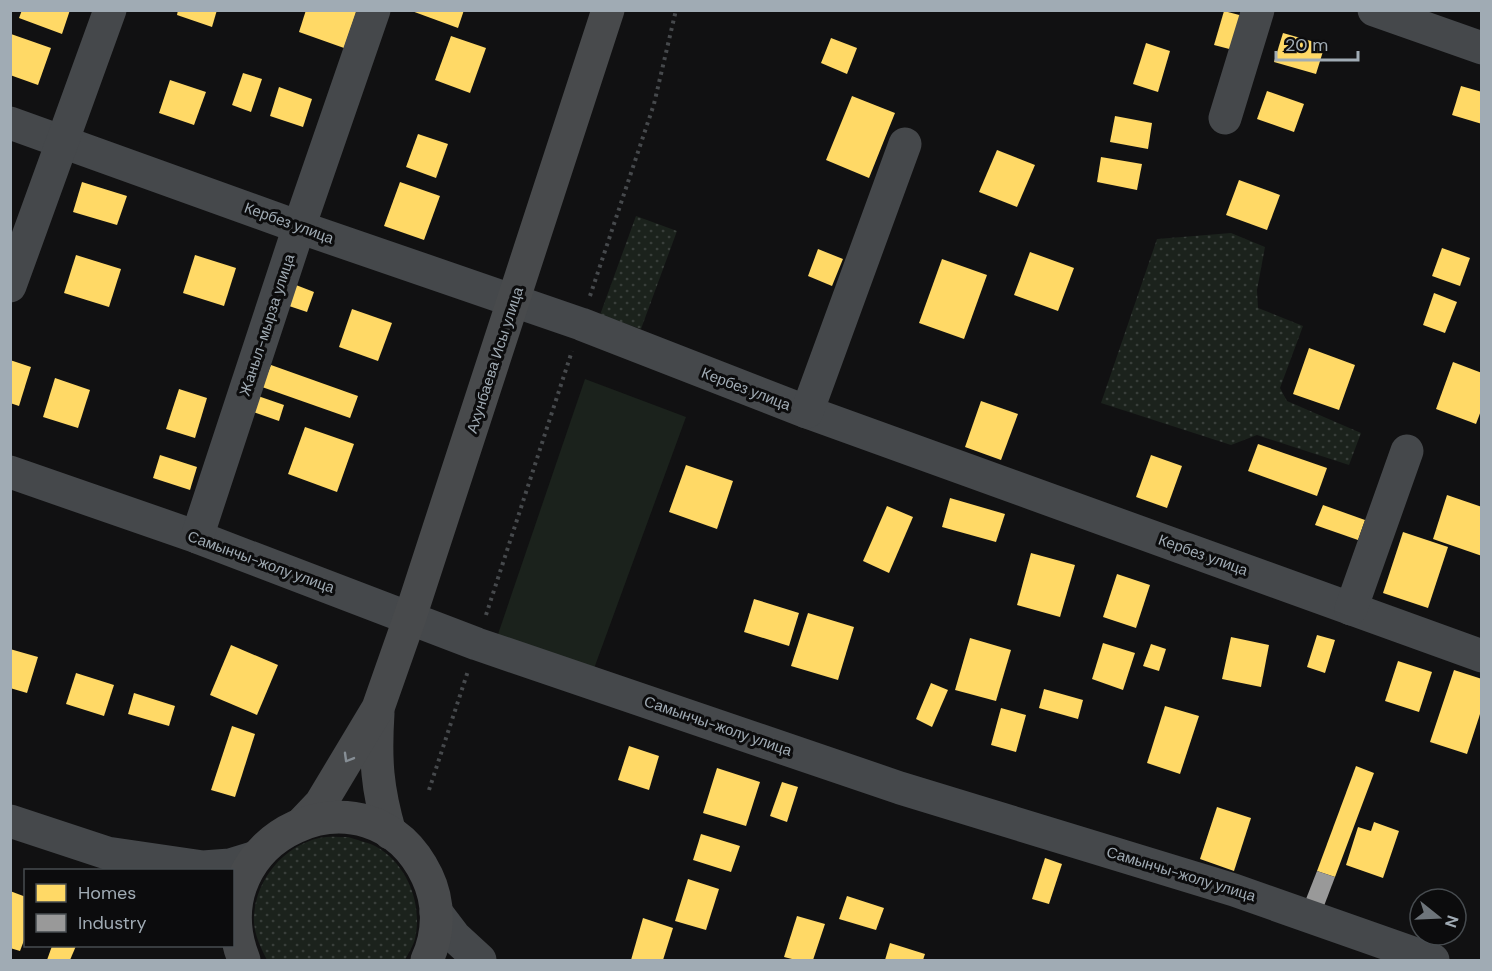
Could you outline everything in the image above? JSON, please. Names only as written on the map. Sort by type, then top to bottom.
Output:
[{"type":"main road","name":"Ахунбаева Исы улица","points":[[302,823],[321,804],[378,708],[410,618],[608,10]]},
{"type":"main road","name":"Ахунбаева Исы улица","points":[[378,708],[376,769],[390,833]]},
{"type":"main road","points":[[238,944],[235,924],[237,897],[247,870],[256,857],[276,837],[302,823],[331,817],[346,818],[369,823],[390,833],[403,843],[423,867],[429,881],[436,912],[433,943],[427,960]]},
{"type":"street","points":[[10,286],[110,10]]},
{"type":"street","name":"Жаныл-мырза улица","points":[[197,537],[299,227],[374,10]]},
{"type":"street","points":[[1225,118],[1258,10]]},
{"type":"street","points":[[1374,10],[1482,48]]},
{"type":"street","name":"Кербез улица","points":[[10,123],[299,227],[581,324],[807,412],[1482,656]]},
{"type":"street","points":[[807,412],[905,144]]},
{"type":"street","points":[[1351,609],[1407,451]]},
{"type":"street","name":"Самынчы-жолу улица","points":[[10,472],[197,537],[477,644],[900,788],[1234,890],[1433,960]]},
{"type":"street","points":[[10,821],[107,853],[203,867],[230,865],[256,857]]},
{"type":"street","points":[[107,853],[133,869]]},
{"type":"street","points":[[436,912],[455,937],[480,960]]},
{"type":"path","points":[[429,790],[654,104],[676,10]]},
{"type":"shaded area","points":[[636,216],[677,231],[641,329],[600,315]]},
{"type":"shaded area","points":[[1231,233],[1265,247],[1257,290],[1258,308],[1303,326],[1280,388],[1287,401],[1361,433],[1349,465],[1257,435],[1231,445],[1101,403],[1157,239]]},
{"type":"shaded area","points":[[585,379],[686,417],[592,674],[495,643]]},
{"type":"shaded area","points":[[322,837],[348,837],[372,845],[386,853],[404,874],[410,886],[417,912],[417,926],[414,942],[405,960],[267,960],[254,922],[256,902],[266,877],[284,856],[306,842]]},
{"type":"building: Homes","points":[[22,10],[70,10],[62,34],[19,18]]},
{"type":"building: Homes","points":[[178,10],[217,10],[212,27],[177,15]]},
{"type":"building: Homes","points":[[306,10],[357,10],[344,48],[299,32]]},
{"type":"building: Homes","points":[[409,10],[464,10],[458,28]]},
{"type":"building: Homes","points":[[1224,11],[1247,17],[1237,51],[1214,45]]},
{"type":"building: Homes","points":[[1283,33],[1325,45],[1316,74],[1274,62]]},
{"type":"building: Homes","points":[[11,34],[51,48],[38,85],[10,75]]},
{"type":"building: Homes","points":[[451,36],[486,48],[470,93],[435,80]]},
{"type":"building: Homes","points":[[831,38],[857,48],[847,74],[821,63]]},
{"type":"building: Homes","points":[[1146,43],[1170,51],[1158,92],[1133,84]]},
{"type":"building: Homes","points":[[243,73],[262,79],[251,112],[232,105]]},
{"type":"building: Homes","points":[[170,80],[206,92],[194,125],[159,113]]},
{"type":"building: Homes","points":[[1461,86],[1482,92],[1482,124],[1452,115]]},
{"type":"building: Homes","points":[[279,87],[312,99],[303,127],[270,116]]},
{"type":"building: Homes","points":[[1267,91],[1304,104],[1294,132],[1257,119]]},
{"type":"building: Homes","points":[[852,96],[895,113],[869,178],[826,160]]},
{"type":"building: Homes","points":[[1115,116],[1152,123],[1148,149],[1110,142]]},
{"type":"building: Homes","points":[[418,134],[448,144],[436,178],[406,167]]},
{"type":"building: Homes","points":[[997,150],[1035,165],[1017,207],[979,192]]},
{"type":"building: Homes","points":[[1101,157],[1142,164],[1137,190],[1097,182]]},
{"type":"building: Homes","points":[[1239,180],[1280,195],[1267,230],[1226,215]]},
{"type":"building: Homes","points":[[82,182],[127,196],[117,225],[73,212]]},
{"type":"building: Homes","points":[[400,182],[440,196],[424,240],[384,226]]},
{"type":"building: Homes","points":[[1442,248],[1470,258],[1460,286],[1432,276]]},
{"type":"building: Homes","points":[[818,249],[843,259],[832,286],[808,276]]},
{"type":"building: Homes","points":[[1030,252],[1074,268],[1058,311],[1014,295]]},
{"type":"building: Homes","points":[[76,255],[121,269],[109,307],[64,293]]},
{"type":"building: Homes","points":[[195,255],[236,268],[224,306],[183,293]]},
{"type":"building: Homes","points":[[942,259],[987,275],[964,339],[919,323]]},
{"type":"building: Homes","points":[[296,285],[314,292],[307,312],[289,306]]},
{"type":"building: Homes","points":[[1434,293],[1457,302],[1445,333],[1423,325]]},
{"type":"building: Homes","points":[[352,309],[392,323],[378,361],[339,347]]},
{"type":"building: Homes","points":[[1309,348],[1355,365],[1339,410],[1293,394]]},
{"type":"building: Homes","points":[[10,360],[31,367],[19,406],[10,403]]},
{"type":"building: Homes","points":[[1453,362],[1482,373],[1482,408],[1476,424],[1436,409]]},
{"type":"building: Homes","points":[[271,365],[358,396],[350,418],[262,387]]},
{"type":"building: Homes","points":[[55,378],[90,390],[78,428],[43,417]]},
{"type":"building: Homes","points":[[179,389],[207,398],[195,438],[166,429]]},
{"type":"building: Homes","points":[[258,396],[284,405],[279,421],[253,412]]},
{"type":"building: Homes","points":[[981,401],[1018,414],[1001,460],[965,447]]},
{"type":"building: Homes","points":[[305,427],[354,444],[337,492],[288,474]]},
{"type":"building: Homes","points":[[1258,444],[1327,468],[1317,496],[1248,471]]},
{"type":"building: Homes","points":[[160,455],[197,467],[190,490],[153,478]]},
{"type":"building: Homes","points":[[1151,455],[1182,466],[1167,508],[1136,497]]},
{"type":"building: Homes","points":[[686,465],[733,481],[717,529],[669,512]]},
{"type":"building: Homes","points":[[1447,495],[1482,507],[1482,556],[1433,539]]},
{"type":"building: Homes","points":[[950,498],[1005,514],[996,542],[942,527]]},
{"type":"building: Homes","points":[[1323,505],[1365,520],[1358,540],[1315,525]]},
{"type":"building: Homes","points":[[887,506],[913,517],[889,573],[863,561]]},
{"type":"building: Homes","points":[[1403,532],[1448,547],[1428,608],[1383,593]]},
{"type":"building: Homes","points":[[1031,553],[1075,565],[1060,617],[1017,605]]},
{"type":"building: Homes","points":[[1117,574],[1150,585],[1136,628],[1103,617]]},
{"type":"building: Homes","points":[[754,599],[799,613],[789,646],[744,632]]},
{"type":"building: Homes","points":[[808,613],[854,627],[838,680],[791,666]]},
{"type":"building: Homes","points":[[1317,635],[1335,640],[1325,673],[1307,667]]},
{"type":"building: Homes","points":[[1231,637],[1269,645],[1261,687],[1222,679]]},
{"type":"building: Homes","points":[[970,638],[1011,650],[996,701],[955,690]]},
{"type":"building: Homes","points":[[1103,643],[1135,653],[1123,690],[1092,679]]},
{"type":"building: Homes","points":[[1151,644],[1166,649],[1159,671],[1143,666]]},
{"type":"building: Homes","points":[[231,645],[278,665],[257,715],[210,695]]},
{"type":"building: Homes","points":[[10,649],[38,657],[27,693],[10,688]]},
{"type":"building: Homes","points":[[1398,661],[1432,672],[1419,712],[1385,701]]},
{"type":"building: Homes","points":[[1454,670],[1482,679],[1482,708],[1467,754],[1430,742]]},
{"type":"building: Homes","points":[[76,673],[114,685],[104,716],[66,704]]},
{"type":"building: Homes","points":[[931,683],[948,690],[932,727],[916,719]]},
{"type":"building: Homes","points":[[1044,689],[1083,700],[1078,719],[1039,708]]},
{"type":"building: Homes","points":[[134,693],[175,706],[169,726],[128,714]]},
{"type":"building: Homes","points":[[1165,706],[1199,716],[1180,774],[1147,763]]},
{"type":"building: Homes","points":[[1001,708],[1026,715],[1016,752],[991,745]]},
{"type":"building: Homes","points":[[232,726],[255,734],[235,797],[211,790]]},
{"type":"building: Homes","points":[[629,746],[659,756],[649,790],[618,780]]},
{"type":"building: Homes","points":[[1356,766],[1374,773],[1335,877],[1317,871]]},
{"type":"building: Homes","points":[[717,768],[760,782],[746,826],[703,813]]},
{"type":"building: Homes","points":[[782,782],[798,787],[787,822],[770,816]]},
{"type":"building: Homes","points":[[1217,807],[1251,818],[1234,871],[1200,859]]},
{"type":"building: Homes","points":[[1374,822],[1399,831],[1383,878],[1346,865],[1358,827],[1371,831]]},
{"type":"building: Homes","points":[[701,834],[740,846],[731,872],[693,860]]},
{"type":"building: Homes","points":[[1045,858],[1062,864],[1049,904],[1032,899]]},
{"type":"building: Homes","points":[[688,879],[719,889],[706,930],[675,921]]},
{"type":"building: Homes","points":[[10,891],[24,896],[24,940],[20,951],[10,948]]},
{"type":"building: Homes","points":[[847,896],[884,908],[876,930],[839,919]]},
{"type":"building: Homes","points":[[797,916],[825,924],[813,960],[784,957]]},
{"type":"building: Homes","points":[[643,918],[673,928],[663,960],[631,960]]},
{"type":"building: Homes","points":[[890,943],[925,954],[923,960],[885,960]]},
{"type":"building: Homes","points":[[52,947],[76,947],[70,960],[47,960]]},
{"type":"building: Industry","points":[[1317,871],[1335,877],[1324,906],[1306,899]]}]
